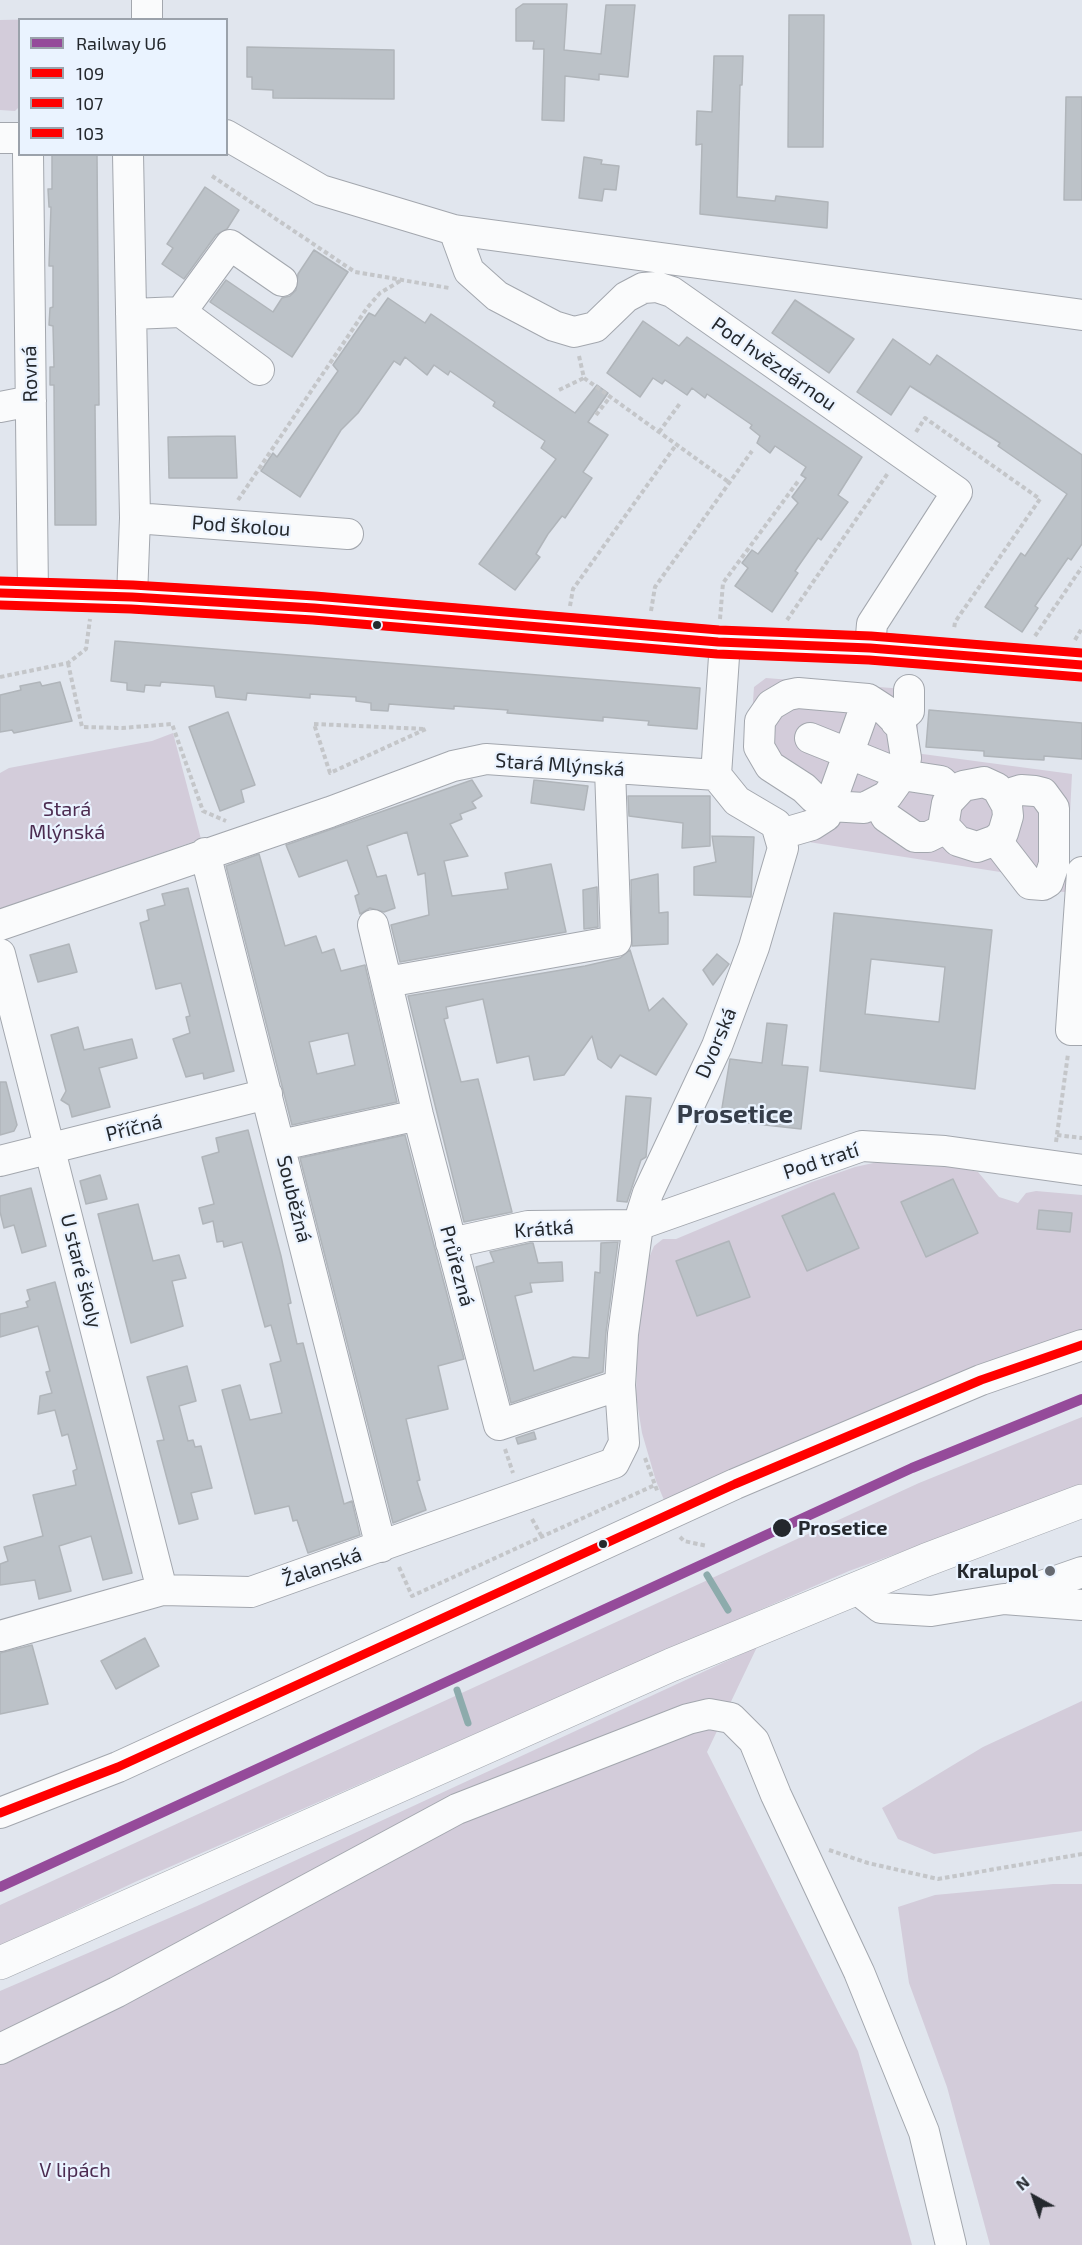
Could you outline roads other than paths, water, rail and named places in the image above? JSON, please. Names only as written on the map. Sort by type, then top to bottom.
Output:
[{"type":"main road","points":[[0,1963],[671,1665],[926,1560],[1082,1501]]},
{"type":"street","points":[[147,0],[147,18]]},
{"type":"street","points":[[228,136],[321,190],[454,230],[1082,315]]},
{"type":"street","points":[[0,138],[18,138]]},
{"type":"street","name":"Rovná","points":[[28,156],[33,594]]},
{"type":"street","points":[[128,156],[135,518],[132,597]]},
{"type":"street","name":"Pod hvězdárnou","points":[[454,230],[469,271],[497,296],[554,326],[574,332],[595,327],[626,297],[643,288],[657,287],[672,292],[957,492],[872,624],[870,648]]},
{"type":"street","points":[[180,312],[230,245],[282,281]]},
{"type":"street","points":[[131,314],[180,312],[259,370]]},
{"type":"street","points":[[0,407],[31,401]]},
{"type":"street","name":"Pod školou","points":[[135,518],[348,534]]},
{"type":"street","points":[[0,593],[132,597],[314,608],[722,642],[870,648],[1082,665]]},
{"type":"street","points":[[722,642],[716,775],[737,801],[776,824],[781,834],[812,825],[826,816],[868,699]]},
{"type":"street","points":[[896,722],[909,711],[909,690]]},
{"type":"street","points":[[798,693],[868,699],[885,710],[896,722],[901,726],[905,745],[906,758],[902,775],[887,796],[864,808],[830,806],[774,771],[763,758],[759,747],[760,721],[771,705],[780,698],[798,693]]},
{"type":"street","points":[[774,771],[801,754],[810,738],[810,693]]},
{"type":"street","points":[[810,738],[902,775],[941,781],[954,793]]},
{"type":"street","name":"Stará Mlýnská","points":[[0,925],[330,812],[453,766],[486,759],[716,775]]},
{"type":"street","points":[[387,982],[616,941],[610,769]]},
{"type":"street","points":[[984,782],[996,788],[1002,796],[1007,806],[1008,816],[1006,827],[996,840],[977,847],[966,846],[946,828],[944,811],[954,793],[963,786],[984,782]]},
{"type":"street","points":[[996,840],[1030,884],[1043,885],[1048,882],[1054,864],[1054,808],[1043,793],[1035,791],[1022,790],[1002,796]]},
{"type":"street","points":[[878,802],[886,817],[915,837],[928,837],[946,828]]},
{"type":"street","name":"Dvorská","points":[[624,1443],[620,1385],[638,1225],[648,1192],[717,1046],[754,947],[783,848],[781,834]]},
{"type":"street","name":"Souběžná","points":[[205,853],[385,1545]]},
{"type":"street","points":[[1077,1030],[1082,872]]},
{"type":"street","name":"Průřezná","points":[[373,925],[418,1115],[499,1425],[620,1385]]},
{"type":"street","name":"U staré školy","points":[[0,954],[162,1590]]},
{"type":"street","name":"Příčná","points":[[0,1161],[267,1094]]},
{"type":"street","points":[[281,1145],[418,1115]]},
{"type":"street","name":"Pod tratí","points":[[638,1225],[862,1146],[945,1151],[1082,1170]]},
{"type":"street","name":"Krátká","points":[[451,1243],[528,1227],[638,1225]]},
{"type":"street","points":[[0,1813],[150,1753],[735,1484],[981,1380],[1082,1345]]},
{"type":"street","name":"Žalanská","points":[[0,1635],[162,1590],[251,1592],[614,1463],[624,1443]]},
{"type":"street","points":[[857,1589],[881,1608],[931,1611],[1005,1599],[1082,1572]]},
{"type":"street","points":[[1005,1599],[1082,1605]]},
{"type":"street","points":[[0,2049],[117,1992],[457,1809],[688,1719],[709,1714],[731,1718],[754,1741],[797,1840],[859,1972],[924,2132],[951,2245]]},
{"type":"waterway","points":[[707,1575],[728,1610]]},
{"type":"waterway","points":[[457,1690],[468,1723]]},
{"type":"rail line","name":"U6","points":[[0,1887],[912,1468],[1082,1399]]},
{"type":"place","name":"Prosetice","points":[[782,1528]]},
{"type":"place","name":"Kralupol","points":[[1050,1571]]},
{"type":"district","name":"Prosetice","points":[[735,1114]]},
{"type":"park label","name":"V lipách","points":[[75,2170]]}]
